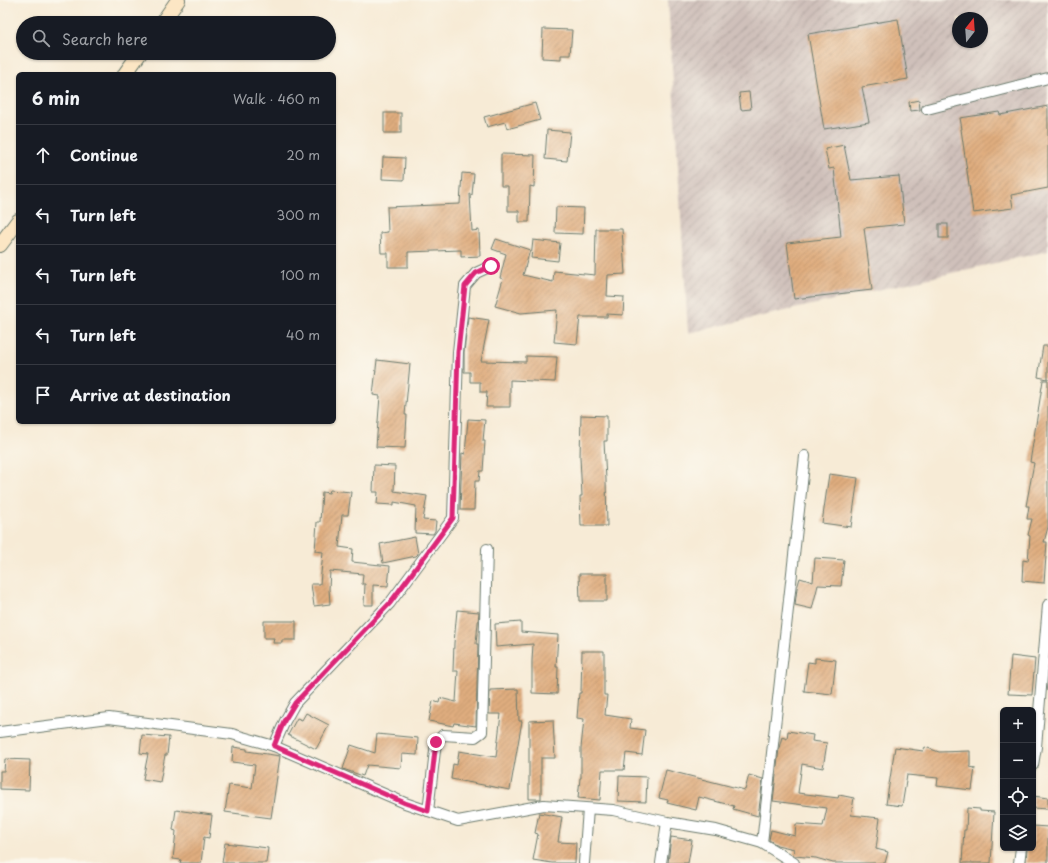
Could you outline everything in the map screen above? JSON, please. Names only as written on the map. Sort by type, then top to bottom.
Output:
[{"type":"main road","points":[[167,16],[178,0]]},
{"type":"main road","points":[[126,72],[135,60]]},
{"type":"main road","points":[[0,245],[16,224]]},
{"type":"street","points":[[926,109],[1048,78]]},
{"type":"street","points":[[274,746],[284,721],[295,703],[390,603],[453,518],[458,352],[465,286],[476,273],[491,266]]},
{"type":"street","points":[[762,843],[805,456]]},
{"type":"street","points":[[428,811],[436,742],[443,735],[475,737],[482,732],[487,549]]},
{"type":"street","points":[[1036,747],[1048,605]]},
{"type":"street","points":[[0,732],[109,718],[232,734],[274,746],[405,803],[458,821],[544,805],[613,810],[667,822],[716,830],[762,843],[794,863]]},
{"type":"street","points":[[584,863],[588,808]]},
{"type":"street","points":[[661,863],[667,822]]},
{"type":"street","points":[[1019,863],[1021,851]]},
{"type":"shaded area","points":[[668,0],[1048,0],[1048,251],[688,333]]},
{"type":"building","points":[[898,19],[908,79],[862,87],[869,122],[824,129],[808,34]]},
{"type":"building","points":[[543,29],[572,30],[570,55],[561,55],[561,59],[542,58]]},
{"type":"building","points":[[749,92],[751,109],[741,110],[739,93]]},
{"type":"building","points":[[919,100],[920,110],[910,111],[909,102]]},
{"type":"building","points":[[535,103],[540,120],[507,129],[505,122],[487,127],[484,117]]},
{"type":"building","points":[[1048,106],[1048,188],[1011,195],[1013,208],[973,213],[960,118],[999,112],[1000,115]]},
{"type":"building","points":[[384,113],[401,113],[401,133],[384,133]]},
{"type":"building","points":[[547,130],[570,132],[567,161],[545,159]]},
{"type":"building","points":[[844,145],[851,180],[899,176],[904,224],[864,228],[872,290],[794,299],[787,243],[841,237],[834,168],[829,169],[825,149]]},
{"type":"building","points":[[501,154],[535,155],[534,187],[530,186],[529,222],[519,222],[519,211],[508,211],[508,186],[501,186]]},
{"type":"building","points":[[383,157],[405,158],[404,180],[382,179]]},
{"type":"building","points":[[462,173],[474,174],[472,195],[470,194],[472,231],[479,230],[480,256],[461,257],[461,250],[408,252],[408,267],[388,267],[388,253],[381,253],[380,233],[388,232],[387,207],[460,204]]},
{"type":"building","points":[[556,207],[584,208],[583,234],[555,233]]},
{"type":"building","points":[[939,224],[948,224],[948,238],[939,238]]},
{"type":"building","points":[[596,229],[622,229],[625,274],[608,275],[607,296],[624,297],[623,315],[607,314],[607,317],[580,317],[577,344],[554,342],[557,310],[521,313],[495,306],[503,279],[500,278],[506,254],[492,249],[496,239],[530,250],[523,275],[553,282],[554,271],[595,275]]},
{"type":"building","points":[[533,240],[560,243],[558,261],[531,258]]},
{"type":"building","points":[[468,317],[489,320],[481,361],[526,362],[526,356],[557,357],[555,382],[510,380],[510,407],[486,407],[487,392],[480,392],[480,382],[470,382],[470,372],[464,372],[464,352]]},
{"type":"building","points":[[1043,346],[1048,346],[1048,379],[1038,377]]},
{"type":"building","points":[[377,360],[410,364],[405,415],[407,415],[405,448],[376,447],[380,396],[373,395]]},
{"type":"building","points":[[1043,380],[1048,380],[1048,527],[1044,542],[1047,542],[1044,583],[1022,581],[1023,560],[1028,561],[1030,536],[1028,535],[1032,519],[1027,519],[1029,506],[1026,506],[1034,463],[1030,462]]},
{"type":"building","points":[[581,415],[607,416],[607,441],[604,441],[607,526],[581,526]]},
{"type":"building","points":[[468,419],[485,420],[483,471],[480,471],[479,481],[475,481],[474,510],[460,510],[462,453],[465,454]]},
{"type":"building","points":[[374,465],[395,466],[394,491],[427,496],[423,520],[436,521],[435,531],[433,534],[415,533],[416,506],[394,502],[394,505],[377,504],[378,492],[373,492]]},
{"type":"building","points":[[829,474],[858,478],[851,527],[822,523]]},
{"type":"building","points":[[330,490],[351,492],[348,515],[342,515],[339,547],[353,549],[352,562],[390,566],[388,586],[373,585],[373,605],[364,605],[365,584],[362,584],[363,574],[330,571],[330,604],[314,606],[311,584],[320,584],[323,552],[315,551],[317,522],[320,522],[322,492],[329,493]]},
{"type":"building","points":[[415,537],[418,554],[416,556],[383,563],[380,544]]},
{"type":"building","points":[[815,558],[844,560],[841,586],[818,585],[812,609],[795,605],[800,578],[813,582]]},
{"type":"building","points":[[579,574],[607,574],[607,601],[580,601]]},
{"type":"building","points":[[457,610],[479,612],[476,644],[478,644],[476,726],[454,723],[453,726],[429,721],[433,701],[439,703],[440,698],[456,702],[458,671],[453,671]]},
{"type":"building","points":[[264,621],[296,621],[296,640],[282,640],[282,643],[273,643],[274,638],[264,638]]},
{"type":"building","points":[[521,622],[521,632],[558,635],[556,667],[558,667],[557,694],[532,693],[533,644],[496,647],[495,624]]},
{"type":"building","points":[[582,651],[604,651],[604,695],[607,695],[605,715],[631,719],[630,728],[645,730],[642,755],[626,753],[624,770],[602,770],[600,800],[578,798],[581,778],[581,748],[584,719],[577,718],[579,693],[581,693]]},
{"type":"building","points":[[1011,656],[1035,659],[1032,695],[1008,694]]},
{"type":"building","points":[[815,658],[836,660],[832,694],[804,691],[808,662],[815,663]]},
{"type":"building","points":[[518,689],[519,721],[522,721],[510,790],[451,779],[453,764],[457,765],[459,751],[496,757],[501,714],[489,714],[490,690]]},
{"type":"building","points":[[306,713],[329,725],[316,749],[288,735],[297,718],[302,720]]},
{"type":"building","points":[[553,720],[555,758],[541,758],[541,799],[529,799],[529,721]]},
{"type":"building","points":[[788,731],[813,735],[812,741],[827,743],[823,768],[802,764],[798,793],[838,798],[839,795],[854,798],[851,815],[880,818],[876,849],[888,852],[885,863],[833,863],[816,858],[795,856],[793,855],[794,849],[777,845],[769,840],[771,830],[795,836],[796,824],[823,826],[827,808],[773,801],[779,748],[782,737],[787,739]]},
{"type":"building","points":[[377,734],[418,738],[417,755],[402,754],[401,768],[367,765],[363,776],[343,769],[351,745],[375,753]]},
{"type":"building","points":[[142,735],[169,737],[167,755],[165,755],[160,782],[143,779],[148,754],[140,753]]},
{"type":"building","points":[[233,747],[247,749],[247,751],[280,756],[271,818],[225,812],[229,785],[252,788],[255,765],[232,762]]},
{"type":"building","points":[[895,747],[923,751],[925,747],[939,752],[970,751],[970,767],[975,768],[972,790],[937,786],[938,778],[907,775],[902,806],[886,804]]},
{"type":"building","points":[[5,759],[30,760],[29,790],[0,789],[0,771],[4,771]]},
{"type":"building","points":[[666,770],[745,790],[749,775],[763,779],[758,816],[733,809],[734,806],[699,797],[696,810],[667,803],[668,800],[659,798]]},
{"type":"building","points":[[619,776],[647,777],[646,802],[618,801]]},
{"type":"building","points":[[1036,796],[1048,798],[1048,809],[1036,808]]},
{"type":"building","points":[[967,808],[994,812],[991,863],[962,863]]},
{"type":"building","points":[[176,810],[212,815],[209,838],[204,837],[201,863],[180,863],[181,860],[173,859],[176,831],[173,830]]},
{"type":"building","points":[[539,813],[562,817],[558,842],[576,843],[575,863],[552,863],[533,860],[538,834],[535,833]]},
{"type":"building","points":[[1036,826],[1048,827],[1048,863],[1026,863],[1027,851],[1036,851]]},
{"type":"building","points":[[671,837],[692,840],[688,863],[668,863]]},
{"type":"building","points":[[225,843],[268,848],[266,863],[222,863]]},
{"type":"route","points":[[436,742],[428,811],[405,803],[274,746],[284,721],[295,703],[390,603],[453,518],[458,352],[465,286],[476,273],[491,266]]}]
